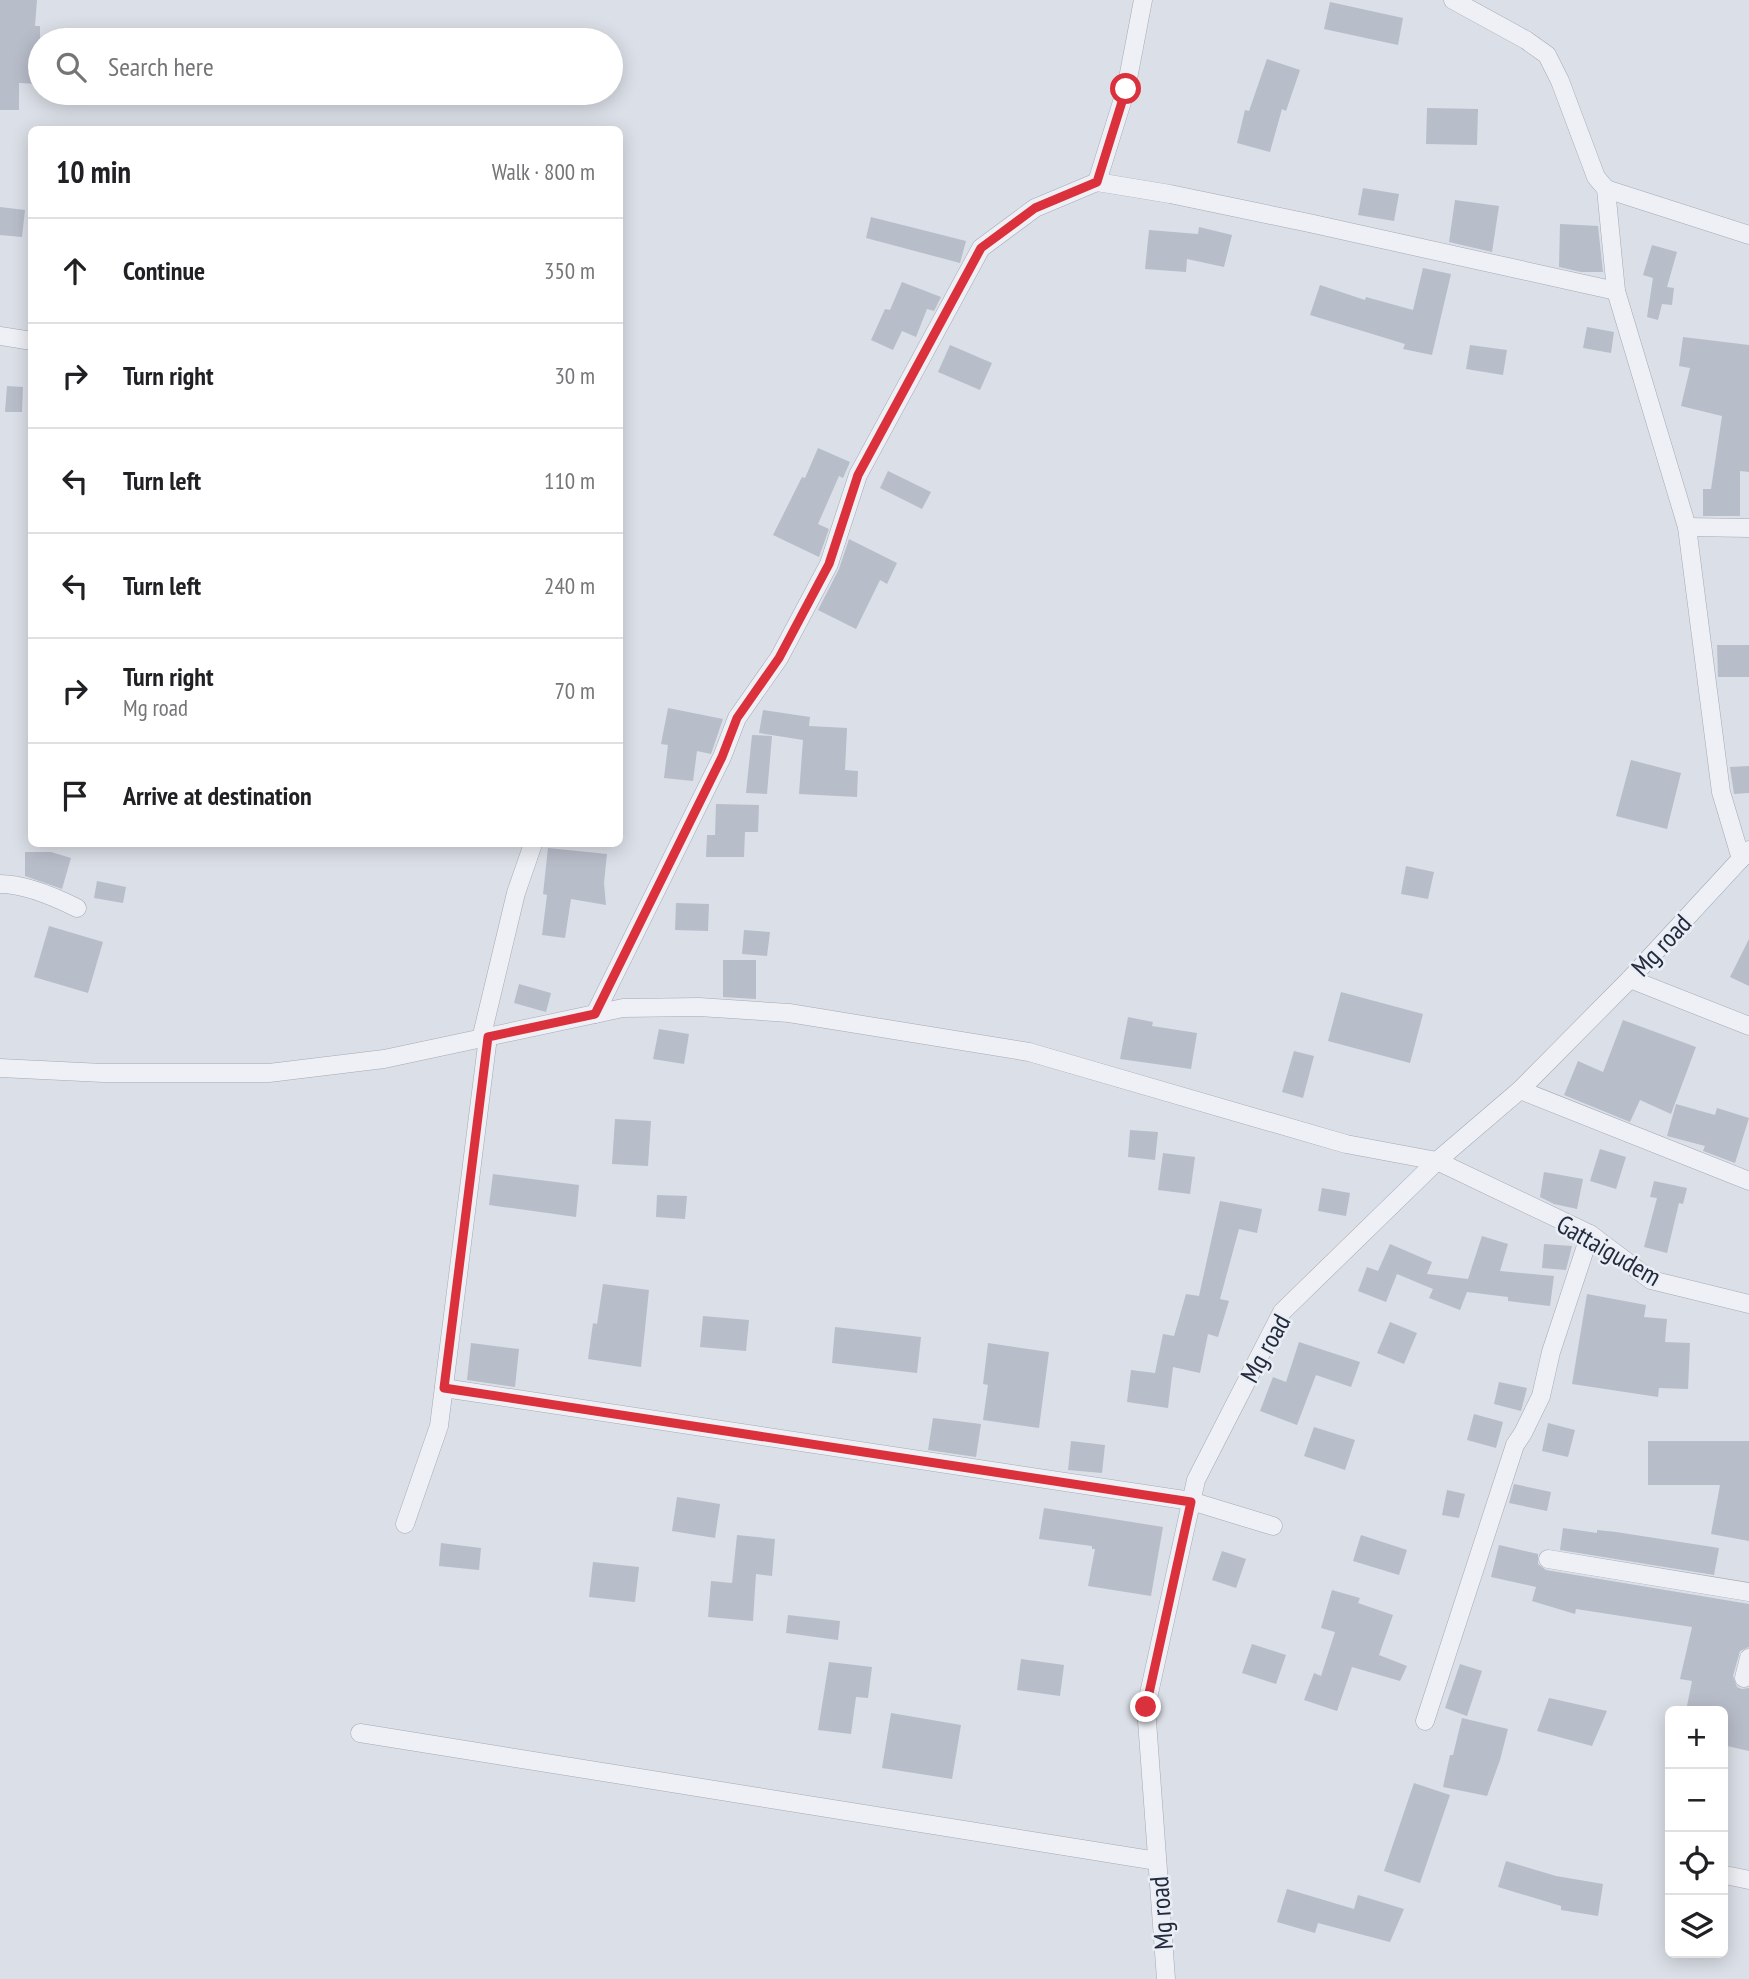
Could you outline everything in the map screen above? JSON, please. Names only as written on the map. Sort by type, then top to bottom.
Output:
[{"type":"street","points":[[1097,182],[1126,89],[1143,0]]},
{"type":"street","points":[[1453,0],[1527,40],[1547,55],[1560,81],[1596,177],[1606,189],[1749,235]]},
{"type":"street","points":[[595,1014],[722,757],[737,718],[779,658],[829,564],[858,475],[981,248],[1035,208],[1097,182],[1322,225],[1616,291]]},
{"type":"street","points":[[1606,189],[1616,291],[1687,527],[1721,792],[1745,855]]},
{"type":"street","points":[[0,336],[28,340]]},
{"type":"street","points":[[1687,527],[1749,528]]},
{"type":"street","points":[[405,1524],[439,1426],[485,1038],[516,893],[532,847]]},
{"type":"street","name":"Mg road","points":[[1166,1979],[1146,1707],[1196,1480],[1282,1312],[1437,1161],[1520,1090],[1745,855]]},
{"type":"street","points":[[0,884],[62,900],[77,908]]},
{"type":"street","points":[[1629,979],[1749,1027]]},
{"type":"street","name":"Gattaigudem","points":[[0,1068],[103,1073],[269,1073],[384,1059],[623,1008],[699,1007],[789,1013],[1029,1052],[1346,1144],[1437,1161],[1590,1234],[1651,1280],[1749,1304]]},
{"type":"street","points":[[1520,1090],[1749,1181]]},
{"type":"street","points":[[1425,1721],[1515,1445],[1541,1396],[1551,1352],[1590,1234]]},
{"type":"street","points":[[444,1388],[1191,1502],[1273,1526]]},
{"type":"street","points":[[1548,1559],[1749,1592]]},
{"type":"street","points":[[1744,1678],[1749,1658]]},
{"type":"street","points":[[360,1733],[1157,1861]]},
{"type":"street","points":[[1730,1877],[1749,1880]]},
{"type":"building","points":[[0,0],[37,0],[35,26],[40,28],[28,28],[28,83],[19,83],[19,110],[0,110]]},
{"type":"building","points":[[1330,2],[1403,18],[1398,45],[1324,29]]},
{"type":"building","points":[[1267,59],[1300,70],[1286,111],[1282,109],[1270,152],[1237,143],[1245,110],[1249,111]]},
{"type":"building","points":[[1427,108],[1478,109],[1477,145],[1426,144]]},
{"type":"building","points":[[1363,188],[1399,194],[1394,221],[1358,215]]},
{"type":"building","points":[[1455,200],[1499,206],[1492,252],[1449,242]]},
{"type":"building","points":[[0,207],[25,210],[22,237],[0,235]]},
{"type":"building","points":[[871,217],[966,241],[960,263],[866,238]]},
{"type":"building","points":[[1560,224],[1598,226],[1603,272],[1581,272],[1559,267]]},
{"type":"building","points":[[1199,227],[1232,235],[1224,267],[1187,259],[1186,272],[1145,269],[1149,230],[1198,234]]},
{"type":"building","points":[[1652,245],[1677,252],[1667,287],[1674,288],[1672,305],[1662,304],[1658,320],[1647,317],[1653,278],[1643,275]]},
{"type":"building","points":[[1423,268],[1451,274],[1432,355],[1403,349],[1405,344],[1310,315],[1320,285],[1365,300],[1366,297],[1413,310]]},
{"type":"building","points":[[902,282],[941,297],[934,311],[927,309],[916,337],[902,331],[893,350],[871,340],[885,309],[890,310]]},
{"type":"building","points":[[1587,327],[1614,332],[1611,353],[1583,348]]},
{"type":"building","points":[[1683,337],[1749,345],[1749,472],[1740,471],[1740,516],[1703,516],[1703,489],[1711,489],[1722,416],[1681,406],[1690,368],[1679,366]]},
{"type":"building","points":[[950,345],[992,363],[980,390],[938,372]]},
{"type":"building","points":[[1470,345],[1507,350],[1503,375],[1466,369]]},
{"type":"building","points":[[7,386],[23,387],[22,412],[5,412]]},
{"type":"building","points":[[818,448],[850,462],[843,478],[839,476],[818,524],[829,529],[819,557],[773,535],[802,477],[805,478]]},
{"type":"building","points":[[888,471],[931,492],[922,509],[880,488]]},
{"type":"building","points":[[849,539],[897,563],[887,584],[880,580],[856,629],[818,610],[839,569]]},
{"type":"building","points":[[1717,645],[1749,645],[1749,677],[1718,677]]},
{"type":"building","points":[[668,708],[723,719],[711,754],[697,751],[693,781],[664,778],[668,745],[661,744]]},
{"type":"building","points":[[763,710],[810,717],[809,726],[847,728],[845,770],[858,771],[857,797],[799,794],[803,740],[759,733]]},
{"type":"building","points":[[752,735],[772,736],[767,794],[746,793]]},
{"type":"building","points":[[1631,760],[1681,773],[1667,829],[1616,816]]},
{"type":"building","points":[[1749,766],[1749,793],[1734,794],[1730,767]]},
{"type":"building","points":[[716,804],[759,805],[758,832],[745,832],[744,857],[706,857],[707,835],[715,835]]},
{"type":"building","points":[[548,848],[607,854],[604,883],[606,905],[571,899],[565,938],[542,935],[547,895],[543,894]]},
{"type":"building","points":[[25,852],[51,852],[71,858],[62,889],[25,876]]},
{"type":"building","points":[[1406,866],[1434,872],[1428,899],[1401,894]]},
{"type":"building","points":[[97,881],[126,887],[123,903],[94,898]]},
{"type":"building","points":[[676,903],[709,904],[708,931],[675,930]]},
{"type":"building","points":[[49,926],[103,942],[88,993],[34,977]]},
{"type":"building","points":[[744,930],[770,932],[767,956],[742,954]]},
{"type":"building","points":[[1749,939],[1749,986],[1730,977]]},
{"type":"building","points":[[723,960],[756,960],[756,999],[723,997]]},
{"type":"building","points":[[519,984],[551,993],[546,1012],[514,1003]]},
{"type":"building","points":[[1341,992],[1423,1014],[1410,1063],[1328,1041]]},
{"type":"building","points":[[1128,1017],[1153,1022],[1152,1026],[1197,1033],[1191,1069],[1120,1059]]},
{"type":"building","points":[[1623,1020],[1696,1047],[1671,1114],[1640,1100],[1630,1122],[1564,1095],[1578,1061],[1603,1072]]},
{"type":"building","points":[[659,1029],[689,1034],[684,1064],[653,1059]]},
{"type":"building","points":[[1294,1051],[1314,1056],[1303,1098],[1282,1092]]},
{"type":"building","points":[[1676,1104],[1715,1115],[1717,1108],[1749,1118],[1735,1163],[1703,1151],[1705,1146],[1667,1136]]},
{"type":"building","points":[[615,1119],[651,1121],[648,1166],[612,1164]]},
{"type":"building","points":[[1130,1130],[1158,1132],[1155,1160],[1128,1157]]},
{"type":"building","points":[[1600,1149],[1626,1157],[1616,1189],[1590,1181]]},
{"type":"building","points":[[1163,1153],[1195,1157],[1190,1194],[1158,1190]]},
{"type":"building","points":[[1544,1172],[1583,1179],[1577,1209],[1554,1204],[1540,1197]]},
{"type":"building","points":[[493,1174],[579,1185],[576,1217],[489,1205]]},
{"type":"building","points":[[1654,1181],[1687,1188],[1683,1204],[1679,1203],[1667,1253],[1644,1247],[1657,1198],[1650,1197]]},
{"type":"building","points":[[1322,1188],[1350,1193],[1346,1216],[1318,1211]]},
{"type":"building","points":[[657,1195],[687,1196],[685,1219],[656,1217]]},
{"type":"building","points":[[1220,1201],[1262,1209],[1257,1233],[1239,1229],[1220,1299],[1229,1301],[1218,1337],[1208,1334],[1200,1373],[1173,1367],[1168,1408],[1127,1402],[1131,1370],[1155,1373],[1163,1334],[1174,1336],[1186,1294],[1199,1296]]},
{"type":"building","points":[[1482,1236],[1508,1244],[1500,1271],[1554,1276],[1550,1306],[1467,1292],[1460,1310],[1429,1298],[1433,1289],[1397,1274],[1386,1302],[1358,1291],[1367,1267],[1378,1271],[1390,1244],[1432,1262],[1427,1274],[1468,1279]]},
{"type":"building","points":[[1544,1244],[1572,1246],[1566,1270],[1542,1268]]},
{"type":"building","points":[[603,1284],[649,1290],[641,1367],[588,1359],[593,1323],[597,1324]]},
{"type":"building","points":[[1587,1294],[1646,1305],[1644,1317],[1667,1319],[1665,1342],[1690,1343],[1688,1389],[1659,1388],[1658,1397],[1572,1384]]},
{"type":"building","points":[[703,1316],[749,1320],[746,1351],[700,1347]]},
{"type":"building","points":[[1390,1322],[1417,1333],[1404,1364],[1377,1353]]},
{"type":"building","points":[[835,1327],[921,1337],[917,1373],[832,1363]]},
{"type":"building","points":[[1299,1342],[1360,1362],[1351,1387],[1316,1375],[1297,1425],[1260,1411],[1273,1377],[1286,1382]]},
{"type":"building","points":[[471,1343],[519,1349],[515,1387],[467,1380]]},
{"type":"building","points":[[988,1343],[1049,1352],[1039,1428],[983,1420],[988,1385],[983,1384]]},
{"type":"building","points":[[1499,1382],[1527,1388],[1521,1411],[1494,1404]]},
{"type":"building","points":[[1474,1414],[1503,1422],[1496,1448],[1467,1440]]},
{"type":"building","points":[[933,1418],[981,1424],[976,1457],[928,1450]]},
{"type":"building","points":[[1548,1423],[1575,1430],[1568,1457],[1542,1451]]},
{"type":"building","points":[[1314,1427],[1355,1440],[1345,1470],[1304,1456]]},
{"type":"building","points":[[1071,1441],[1105,1445],[1102,1473],[1068,1470]]},
{"type":"building","points":[[1648,1441],[1749,1441],[1749,1541],[1711,1534],[1720,1485],[1648,1485]]},
{"type":"building","points":[[1514,1484],[1551,1492],[1547,1511],[1509,1503]]},
{"type":"building","points":[[1447,1490],[1465,1494],[1459,1518],[1442,1515]]},
{"type":"building","points":[[677,1497],[720,1504],[715,1538],[672,1531]]},
{"type":"building","points":[[1044,1508],[1163,1527],[1151,1596],[1088,1586],[1095,1549],[1092,1549],[1092,1546],[1039,1539]]},
{"type":"building","points":[[1563,1528],[1597,1533],[1597,1530],[1616,1532],[1719,1548],[1714,1575],[1560,1550]]},
{"type":"building","points":[[737,1535],[775,1539],[772,1576],[756,1574],[753,1621],[708,1617],[711,1581],[732,1583]]},
{"type":"building","points":[[1361,1535],[1407,1550],[1399,1575],[1353,1561]]},
{"type":"building","points":[[441,1543],[481,1548],[479,1570],[439,1566]]},
{"type":"building","points":[[1499,1545],[1538,1554],[1538,1564],[1546,1570],[1749,1604],[1749,1647],[1740,1651],[1733,1676],[1737,1687],[1749,1688],[1749,1751],[1728,1746],[1728,1706],[1687,1706],[1692,1681],[1680,1679],[1692,1627],[1576,1609],[1575,1614],[1532,1601],[1536,1587],[1491,1577]]},
{"type":"building","points":[[1222,1551],[1246,1559],[1236,1588],[1212,1580]]},
{"type":"building","points":[[593,1562],[639,1567],[635,1602],[589,1597]]},
{"type":"building","points":[[1332,1590],[1360,1598],[1358,1603],[1393,1615],[1379,1655],[1407,1666],[1400,1681],[1352,1667],[1337,1711],[1304,1700],[1314,1673],[1321,1676],[1335,1632],[1321,1628]]},
{"type":"building","points":[[788,1615],[840,1621],[838,1640],[786,1633]]},
{"type":"building","points":[[1252,1644],[1286,1655],[1276,1684],[1242,1673]]},
{"type":"building","points":[[1021,1659],[1064,1665],[1060,1696],[1017,1690]]},
{"type":"building","points":[[829,1662],[872,1667],[868,1698],[856,1697],[851,1734],[818,1730]]},
{"type":"building","points":[[1460,1664],[1482,1671],[1467,1716],[1445,1708]]},
{"type":"building","points":[[1549,1698],[1607,1711],[1592,1746],[1537,1731]]},
{"type":"building","points":[[891,1713],[961,1725],[952,1779],[882,1768]]},
{"type":"building","points":[[1462,1718],[1508,1729],[1487,1796],[1443,1787]]},
{"type":"building","points":[[1414,1783],[1450,1795],[1420,1883],[1384,1871]]},
{"type":"building","points":[[1506,1861],[1556,1876],[1603,1884],[1598,1916],[1561,1910],[1561,1906],[1498,1887]]},
{"type":"building","points":[[1287,1889],[1354,1909],[1358,1895],[1404,1909],[1390,1942],[1318,1923],[1315,1933],[1277,1922]]},
{"type":"route","points":[[1126,89],[1097,182],[1035,208],[981,248],[858,475],[829,564],[779,658],[737,718],[722,757],[595,1014],[488,1037],[444,1388],[1191,1502],[1146,1707]]}]
